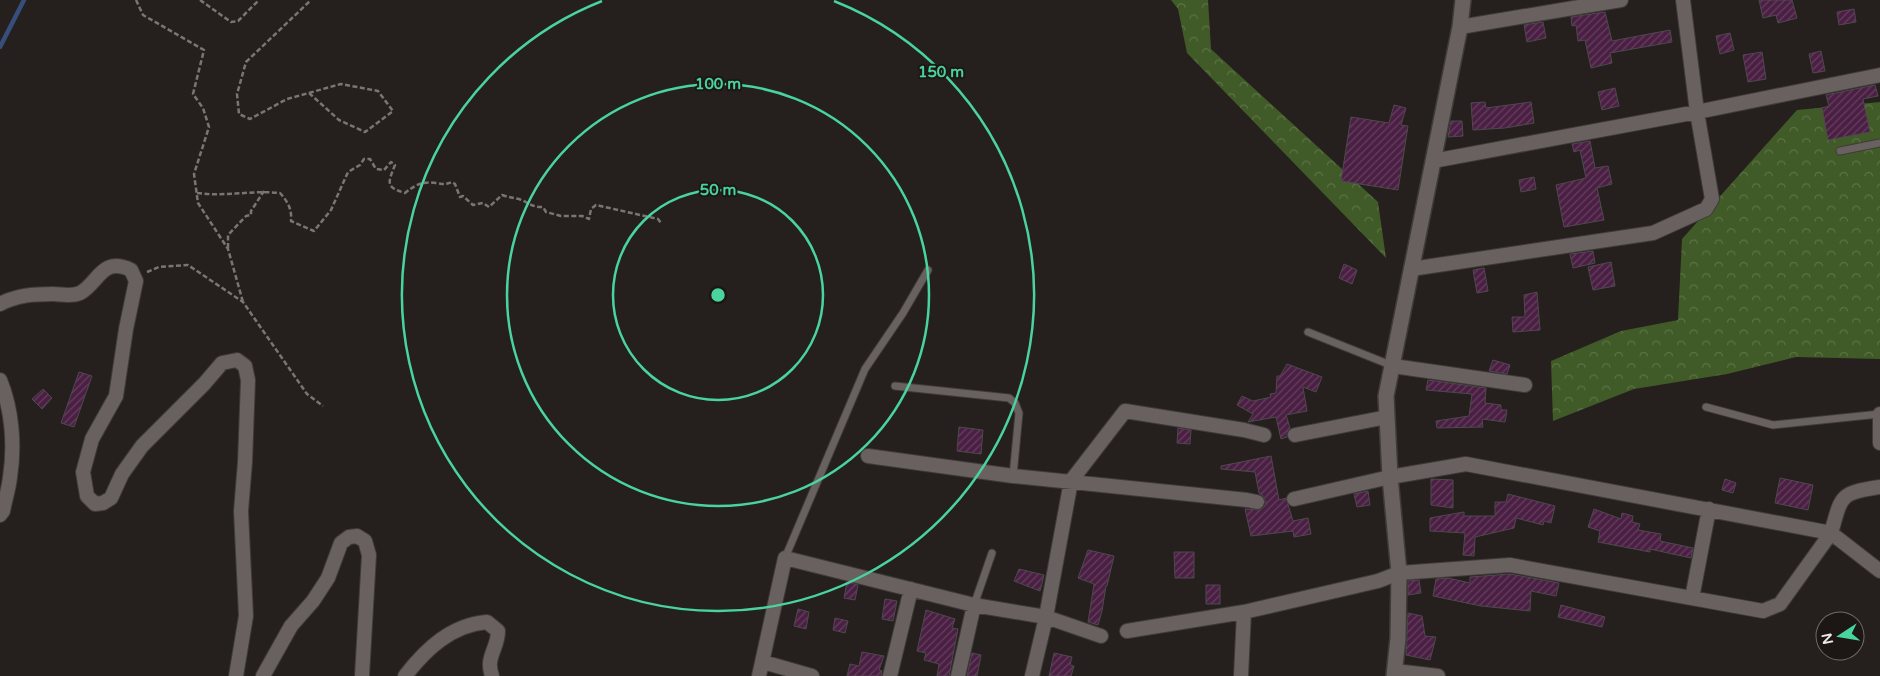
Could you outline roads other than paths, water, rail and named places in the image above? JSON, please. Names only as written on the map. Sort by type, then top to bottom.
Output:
[{"type":"street","points":[[1438,676],[1394,673],[1398,638],[1399,573],[1390,476],[1386,396],[1460,27],[1463,0]]},
{"type":"street","points":[[1460,27],[1620,0]]},
{"type":"street","points":[[1411,269],[1653,233],[1706,209],[1712,200],[1697,112],[1683,0]]},
{"type":"street","points":[[1433,161],[1697,112],[1880,75]]},
{"type":"street","points":[[0,304],[24,295],[71,295],[80,292],[111,266],[122,266],[131,270],[136,281],[126,329],[116,396],[92,439],[83,472],[87,496],[95,504],[103,503],[110,498],[122,474],[142,446],[222,364],[237,360],[245,366],[248,380],[241,510],[246,616],[236,676]]},
{"type":"street","points":[[1393,366],[1525,385]]},
{"type":"street","points":[[0,380],[5,393],[12,437],[10,477],[0,515]]},
{"type":"street","points":[[1032,676],[1046,617],[1071,481],[1125,411],[1244,430],[1264,435]]},
{"type":"street","points":[[1880,414],[1880,443]]},
{"type":"street","points":[[1296,435],[1387,417]]},
{"type":"street","points":[[868,456],[1014,476],[1258,502]]},
{"type":"street","points":[[1294,499],[1390,476],[1466,464],[1831,533],[1880,570]]},
{"type":"street","points":[[1127,631],[1244,612],[1378,581],[1399,573],[1510,565],[1762,611],[1780,604],[1831,533],[1840,500],[1850,493],[1880,487]]},
{"type":"street","points":[[1692,598],[1709,509]]},
{"type":"street","points":[[263,676],[291,626],[313,601],[328,578],[341,543],[349,537],[357,536],[365,541],[369,555],[362,676]]},
{"type":"street","points":[[759,676],[784,558],[974,605],[1046,617],[1101,636]]},
{"type":"street","points":[[890,676],[911,589]]},
{"type":"street","points":[[958,676],[974,605]]},
{"type":"street","points":[[1242,676],[1244,612]]},
{"type":"street","points":[[405,676],[421,655],[448,635],[472,623],[487,622],[498,631],[498,642],[490,656],[492,676]]},
{"type":"street","points":[[763,662],[812,676]]},
{"type":"lane","points":[[1840,151],[1880,143]]},
{"type":"lane","points":[[784,558],[865,369],[903,313],[928,270]]},
{"type":"lane","points":[[1308,332],[1393,366]]},
{"type":"lane","points":[[895,386],[1009,398],[1015,403],[1019,413],[1014,476]]},
{"type":"lane","points":[[1706,407],[1773,424],[1880,414]]},
{"type":"lane","points":[[974,605],[992,553]]},
{"type":"waterway","points":[[0,47],[24,0]]}]
